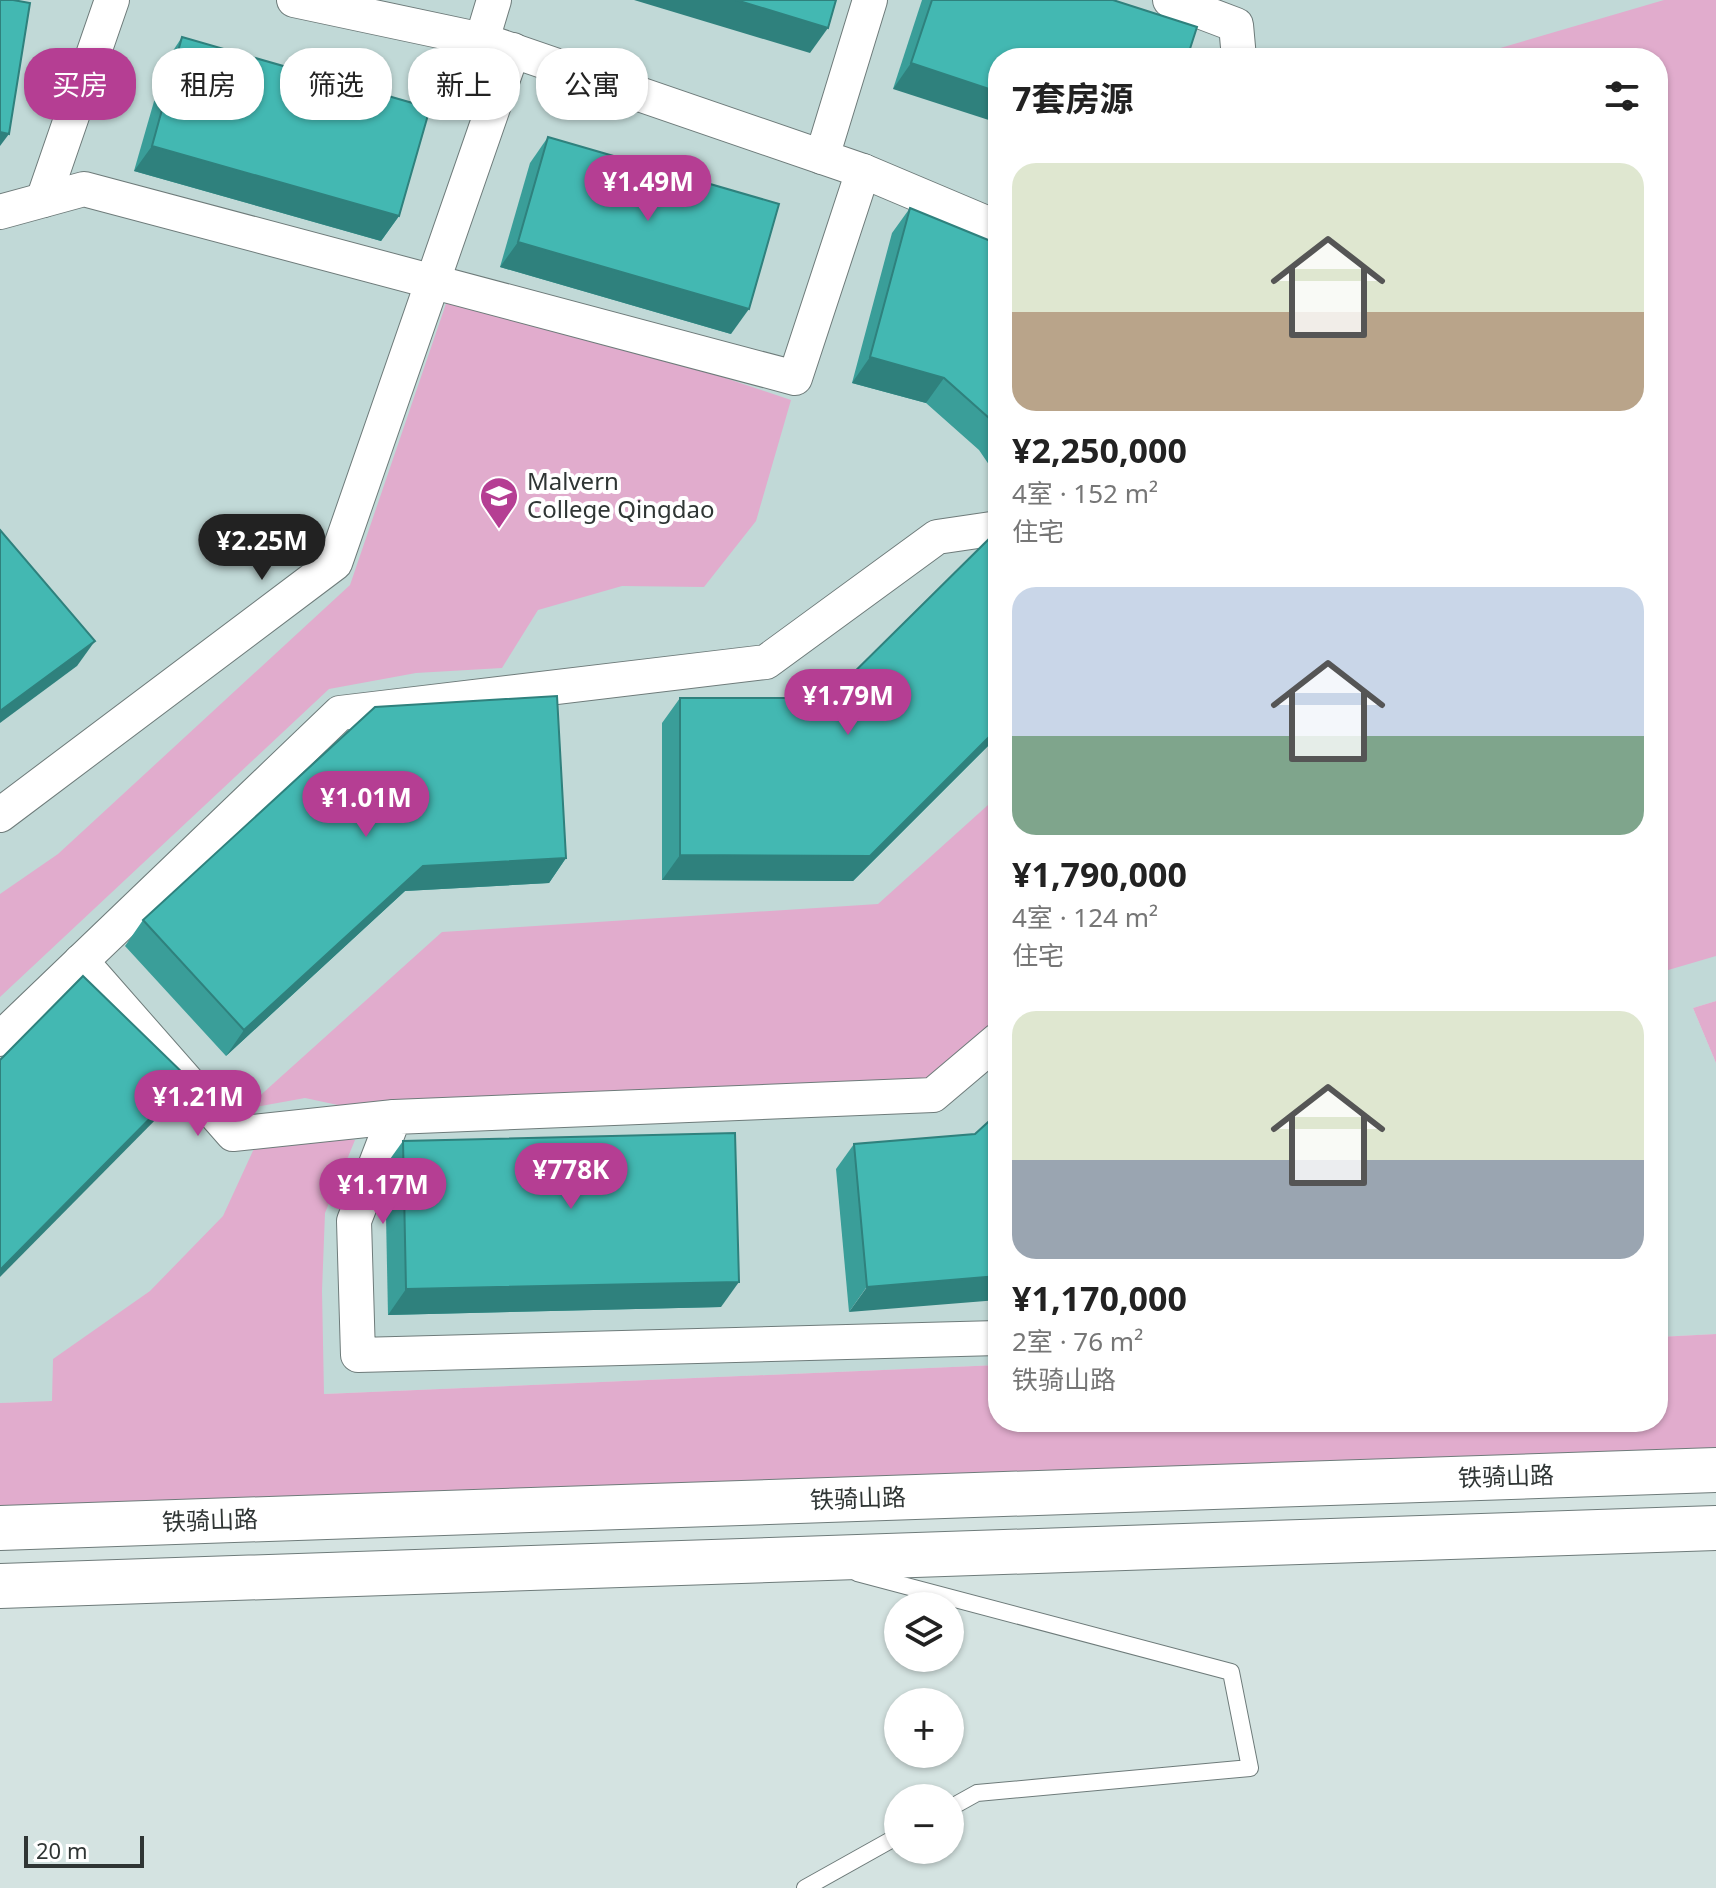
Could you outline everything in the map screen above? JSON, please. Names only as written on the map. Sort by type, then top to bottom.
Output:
[{"type":"main road","name":"铁骑山路","points":[[0,1528],[1716,1470]]},
{"type":"main road","points":[[0,1586],[1716,1528]]},
{"type":"street","points":[[43,200],[112,0]]},
{"type":"street","points":[[294,0],[498,45],[863,171],[988,224]]},
{"type":"street","points":[[0,815],[335,563],[432,281],[498,45],[494,0]]},
{"type":"street","points":[[822,157],[870,0]]},
{"type":"street","points":[[1170,0],[1236,25],[1238,48]]},
{"type":"street","points":[[0,212],[84,189],[795,378],[863,171]]},
{"type":"street","points":[[0,1039],[340,713],[766,662],[937,537],[988,529]]},
{"type":"street","points":[[81,961],[233,1134],[394,1117],[933,1095],[988,1048]]},
{"type":"street","points":[[394,1117],[354,1221],[358,1355],[988,1338]]},
{"type":"lane","points":[[806,1559],[1231,1672],[1250,1768],[977,1793],[964,1800]]},
{"type":"lane","points":[[805,1888],[884,1844]]},
{"type":"shaded area","name":"Malvern College Qingdao","points":[[0,0],[1716,0],[1716,1001],[1693,1008],[1716,1063],[1716,1334],[1668,1336],[1668,48],[988,48],[988,1365],[324,1394],[0,1403]]},
{"type":"shaded area","points":[[1664,0],[1716,0],[1716,956],[1668,970],[1668,48],[1500,48]]},
{"type":"shaded area","points":[[452,286],[791,400],[756,521],[704,587],[622,586],[538,610],[502,668],[416,673],[329,689],[0,997],[0,894],[58,854],[350,585]]},
{"type":"shaded area","points":[[988,805],[988,1048],[933,1095],[394,1117],[305,1098],[245,1109],[442,932],[878,904]]},
{"type":"shaded area","points":[[1716,1001],[1716,1063],[1693,1008]]},
{"type":"shaded area","points":[[287,1130],[355,1140],[325,1213],[322,1291],[324,1394],[988,1365],[988,1432],[1668,1432],[1668,1336],[1716,1334],[1716,1470],[0,1528],[0,1403],[52,1401],[53,1359],[150,1291],[223,1216],[257,1142]]},
{"type":"building","points":[[0,0],[30,3],[9,134],[0,132]]},
{"type":"building","points":[[736,0],[836,0],[828,28]]},
{"type":"building","points":[[932,0],[1113,0],[1197,27],[1190,48],[988,48],[988,89],[911,63]]},
{"type":"building","points":[[182,37],[220,48],[179,48]]},
{"type":"building","points":[[264,60],[280,65],[280,120],[392,120],[392,97],[408,102],[408,120],[427,120],[399,216],[152,146],[159,120],[264,120]]},
{"type":"building","points":[[548,137],[779,204],[749,309],[518,242]]},
{"type":"building","points":[[910,208],[988,240],[988,417],[944,378],[870,357]]},
{"type":"building","points":[[0,530],[95,641],[0,711]]},
{"type":"building","points":[[988,540],[988,738],[870,856],[680,855],[680,698],[828,698]]},
{"type":"building","points":[[557,696],[566,858],[423,866],[244,1030],[143,920],[375,707]]},
{"type":"building","points":[[83,976],[189,1079],[0,1270],[0,1060]]},
{"type":"building","points":[[988,1122],[988,1277],[867,1287],[854,1144],[975,1134]]},
{"type":"building","points":[[735,1133],[739,1282],[406,1289],[403,1141]]},
{"type":"place","name":"Malvern College Qingdao","points":[[499,530]]}]
